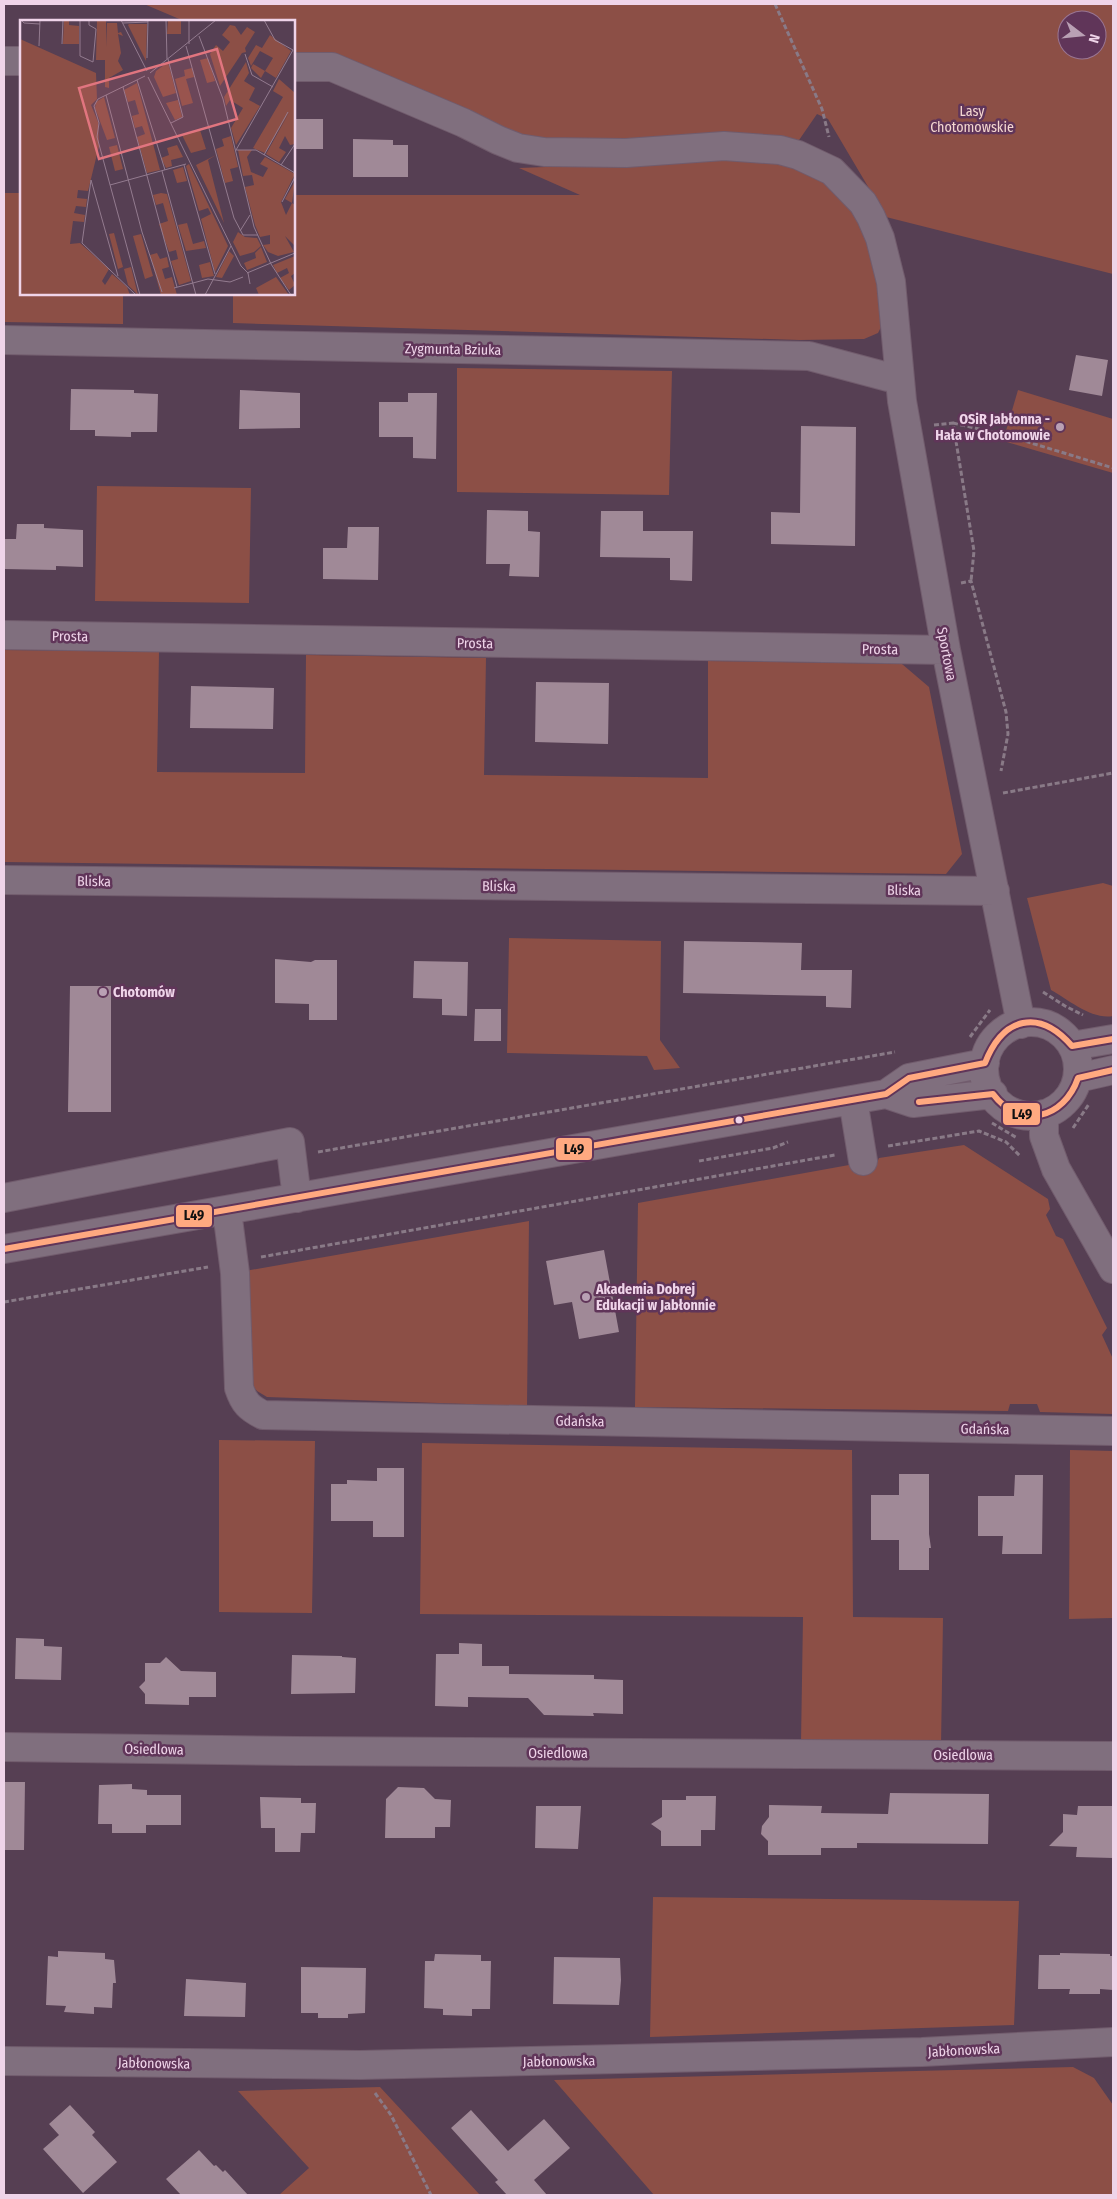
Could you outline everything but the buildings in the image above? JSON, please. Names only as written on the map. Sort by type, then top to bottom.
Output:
[{"type":"street","points":[[4,61],[20,61]]},
{"type":"street","name":"Sportowa","points":[[295,67],[332,67],[518,148],[544,152],[626,153],[724,146],[780,150],[798,154],[832,171],[849,186],[871,217],[880,238],[891,282],[899,377],[946,650],[1021,1024]]},
{"type":"street","name":"Zygmunta Bziuka","points":[[4,340],[809,356],[888,377],[899,377]]},
{"type":"street","name":"Prosta","points":[[4,635],[946,650]]},
{"type":"street","name":"Bliska","points":[[4,880],[995,891]]},
{"type":"street","points":[[886,1094],[913,1103],[989,1106],[1031,1116],[1044,1114],[1056,1109],[1066,1101],[1074,1090],[1078,1078],[1078,1065],[1072,1046],[1057,1030],[1044,1024],[1030,1022],[1005,1030],[995,1039],[988,1050],[985,1063],[989,1106]]},
{"type":"street","points":[[1072,1046],[1113,1040]]},
{"type":"street","points":[[4,1249],[886,1094],[909,1078],[985,1063]]},
{"type":"street","points":[[1078,1078],[1113,1070]]},
{"type":"street","points":[[853,1100],[862,1156]]},
{"type":"street","points":[[1044,1114],[1044,1136],[1056,1169],[1113,1269]]},
{"type":"street","points":[[4,1198],[290,1142],[297,1198]]},
{"type":"street","name":"Gdańska","points":[[227,1211],[234,1262],[239,1388],[243,1400],[250,1409],[263,1415],[1113,1431]]},
{"type":"street","name":"Osiedlowa","points":[[4,1747],[298,1751],[1113,1756]]},
{"type":"street","name":"Jabłonowska","points":[[4,2061],[360,2065],[922,2052],[1113,2042]]},
{"type":"path","points":[[775,4],[822,109],[831,145],[832,171]]},
{"type":"path","points":[[930,426],[952,423],[1005,435],[1113,468]]},
{"type":"path","points":[[952,423],[974,551],[971,581]]},
{"type":"path","points":[[997,794],[1113,773]]},
{"type":"path","points":[[1040,990],[1064,1006],[1090,1019]]},
{"type":"path","points":[[969,1038],[991,1009]]},
{"type":"path","points":[[293,1156],[899,1052]]},
{"type":"path","points":[[1070,1135],[1078,1119],[1095,1099]]},
{"type":"path","points":[[989,1106],[999,1128],[1018,1139]]},
{"type":"path","points":[[4,1302],[862,1156],[979,1131],[1006,1142],[1025,1164]]},
{"type":"path","points":[[360,2065],[372,2089],[391,2115],[431,2195]]},
{"type":"green space","name":"Lasy Chotomowskie","points":[[144,4],[1113,4],[1113,274],[886,217],[828,119],[817,114],[797,143],[545,139],[512,132],[295,55],[295,20],[182,20]]},
{"type":"green space","points":[[760,159],[789,164],[833,186],[848,205],[874,246],[881,327],[878,333],[864,339],[800,340],[233,323],[233,295],[295,295],[295,195],[580,195],[519,168]]},
{"type":"green space","points":[[4,193],[20,193],[20,295],[123,295],[123,324],[4,322]]},
{"type":"green space","points":[[457,368],[672,371],[669,495],[457,492]]},
{"type":"green space","name":"OSiR Jabłonna - Hała w Chotomowie","points":[[1018,390],[1113,419],[1113,473],[1003,441]]},
{"type":"green space","points":[[97,486],[251,488],[249,603],[95,601]]},
{"type":"green space","points":[[4,650],[159,652],[157,772],[305,773],[306,655],[486,658],[484,775],[708,778],[708,661],[902,664],[929,687],[962,854],[946,874],[4,862]]},
{"type":"green space","points":[[1103,883],[1113,886],[1113,1016],[1097,1015],[1089,1012],[1051,990],[1027,898]]},
{"type":"green space","points":[[509,938],[661,941],[660,1040],[680,1068],[654,1070],[647,1056],[507,1053]]},
{"type":"green space","points":[[964,1145],[1048,1199],[1050,1209],[1046,1215],[1056,1236],[1063,1239],[1107,1328],[1102,1335],[1113,1359],[1113,1414],[1040,1412],[1037,1404],[1010,1404],[1008,1411],[635,1407],[638,1203],[849,1165],[853,1172],[874,1169],[879,1158]]},
{"type":"green space","points":[[529,1221],[527,1406],[267,1397],[257,1391],[250,1382],[245,1271]]},
{"type":"green space","points":[[219,1440],[315,1441],[312,1613],[219,1612]]},
{"type":"green space","points":[[422,1443],[852,1450],[853,1617],[943,1618],[941,1746],[801,1742],[803,1617],[420,1614]]},
{"type":"green space","points":[[1070,1450],[1113,1451],[1113,1618],[1069,1619]]},
{"type":"green space","points":[[653,1897],[1019,1901],[1014,2025],[650,2037]]},
{"type":"green space","points":[[1073,2067],[1094,2078],[1113,2105],[1113,2195],[654,2195],[554,2080]]},
{"type":"green space","points":[[380,2087],[480,2195],[279,2195],[309,2168],[238,2091]]},
{"type":"transit line","name":"L49","points":[[4,1249],[886,1094],[909,1078],[985,1063],[1002,1036],[1012,1027],[1023,1023],[1047,1026],[1060,1034],[1072,1046],[1113,1039]]},
{"type":"transit line","name":"L49","points":[[919,1102],[993,1094],[1004,1105],[1016,1112],[1028,1116],[1040,1115],[1052,1111],[1063,1103],[1078,1078],[1113,1070]]},
{"type":"place","name":"OSiR Jabłonna - Hała w Chotomowie","points":[[1060,427]]},
{"type":"place","name":"Chotomów","points":[[103,992]]},
{"type":"place","name":"Akademia Dobrej Edukacji w Jabłonnie","points":[[586,1297]]}]
